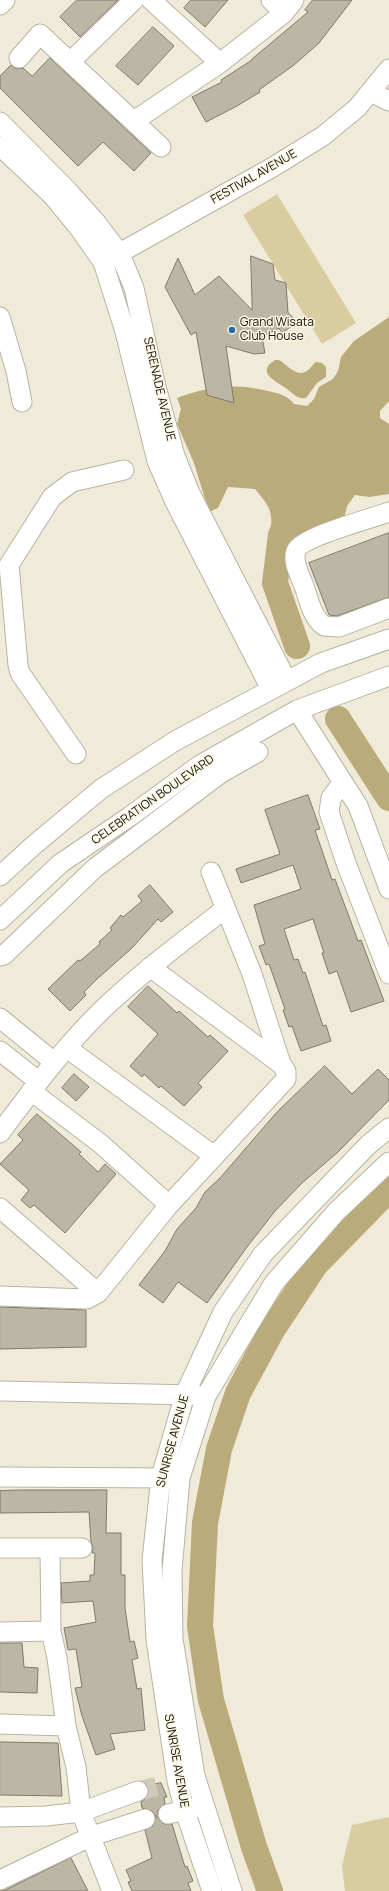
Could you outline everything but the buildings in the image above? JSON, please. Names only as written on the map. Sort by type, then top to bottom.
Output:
[{"type":"street","points":[[0,5],[5,0]]},
{"type":"street","points":[[70,62],[134,0]]},
{"type":"street","points":[[151,0],[220,63]]},
{"type":"street","points":[[270,0],[289,6]]},
{"type":"street","points":[[134,121],[220,63],[289,6]]},
{"type":"street","points":[[19,58],[40,34],[161,146]]},
{"type":"street","name":"FESTIVAL AVENUE","points":[[102,262],[120,254],[273,168],[323,136],[357,108],[389,69]]},
{"type":"street","points":[[371,92],[389,101]]},
{"type":"street","name":"SERENADE AVENUE","points":[[0,122],[68,191],[95,221],[120,254],[134,288],[156,387],[175,456],[190,494],[279,685]]},
{"type":"street","name":"SERENADE AVENUE","points":[[0,146],[52,195],[79,228],[102,262],[124,328],[157,461],[179,508],[279,685]]},
{"type":"street","points":[[0,317],[5,349],[16,371],[22,402]]},
{"type":"street","points":[[76,754],[20,673],[5,562],[52,497],[72,482],[124,470]]},
{"type":"street","points":[[389,512],[315,537],[303,543],[297,550],[295,561],[314,616],[324,626],[339,627],[389,608]]},
{"type":"street","points":[[336,656],[339,627]]},
{"type":"street","points":[[2,870],[101,789],[175,741],[336,656],[389,639]]},
{"type":"street","name":"CELEBRATION BOULEVARD","points":[[0,920],[61,863],[129,817],[200,765],[297,710],[389,676]]},
{"type":"street","points":[[297,710],[358,806],[389,889]]},
{"type":"street","points":[[0,956],[4,955],[95,868],[221,774],[258,752]]},
{"type":"street","points":[[343,782],[331,798],[329,812],[346,863],[389,974]]},
{"type":"street","points":[[0,1296],[87,1299],[98,1293],[169,1205],[286,1079],[286,1071],[281,1064],[252,974],[211,872]]},
{"type":"street","points":[[0,1133],[54,1062],[102,1010],[150,967],[225,909]]},
{"type":"street","points":[[150,967],[281,1064]]},
{"type":"street","points":[[0,1018],[54,1062]]},
{"type":"street","points":[[67,1048],[214,1156]]},
{"type":"street","points":[[0,1051],[35,1086],[169,1205]]},
{"type":"street","name":"SUNRISE AVENUE","points":[[212,1891],[176,1813],[170,1783],[156,1639],[152,1560],[161,1477],[185,1394],[223,1312],[263,1254],[368,1146],[389,1128]]},
{"type":"street","name":"SUNRISE AVENUE","points":[[232,1891],[195,1776],[173,1639],[172,1571],[180,1478],[206,1396],[274,1283],[336,1212],[389,1162]]},
{"type":"street","points":[[0,1208],[98,1293]]},
{"type":"street","points":[[0,1391],[185,1394],[206,1396]]},
{"type":"street","points":[[0,1477],[180,1478]]},
{"type":"street","points":[[0,1548],[82,1548]]},
{"type":"street","points":[[50,1549],[51,1631],[57,1658],[66,1726],[76,1767],[81,1812],[92,1836],[112,1891]]},
{"type":"street","points":[[0,1632],[51,1631]]},
{"type":"street","points":[[0,1724],[66,1726]]},
{"type":"street","points":[[170,1783],[195,1776]]},
{"type":"street","points":[[0,1817],[46,1816],[81,1812],[138,1791]]},
{"type":"street","points":[[176,1813],[204,1805]]},
{"type":"street","points":[[0,1880],[92,1836],[145,1819]]},
{"type":"shaded area","points":[[277,194],[356,323],[322,344],[243,215]]},
{"type":"shaded area","points":[[389,317],[389,401],[380,411],[380,418],[389,424],[389,494],[369,497],[355,495],[347,506],[344,519],[295,537],[281,535],[270,536],[270,510],[255,489],[228,487],[218,508],[209,512],[194,463],[177,424],[181,409],[177,398],[211,388],[244,387],[280,394],[294,404],[307,406],[314,399],[319,387],[333,379],[338,371],[341,357],[354,341]]},
{"type":"shaded area","points":[[275,360],[279,360],[295,372],[299,373],[307,371],[316,362],[322,363],[326,367],[326,377],[317,383],[306,398],[300,398],[272,379],[267,372],[267,368]]},
{"type":"shaded area","points":[[389,1817],[389,1891],[345,1891],[342,1866],[352,1825]]},
{"type":"waterway","points":[[295,503],[281,535],[275,583],[297,646]]},
{"type":"waterway","points":[[338,719],[389,798]]},
{"type":"waterway","points":[[270,1891],[254,1847],[211,1700],[200,1626],[205,1523],[219,1449],[238,1393],[272,1330],[315,1265],[389,1189]]},
{"type":"tunnel","points":[[138,1791],[162,1785]]},
{"type":"place","name":"Grand Wisata Club House","points":[[232,330]]}]
